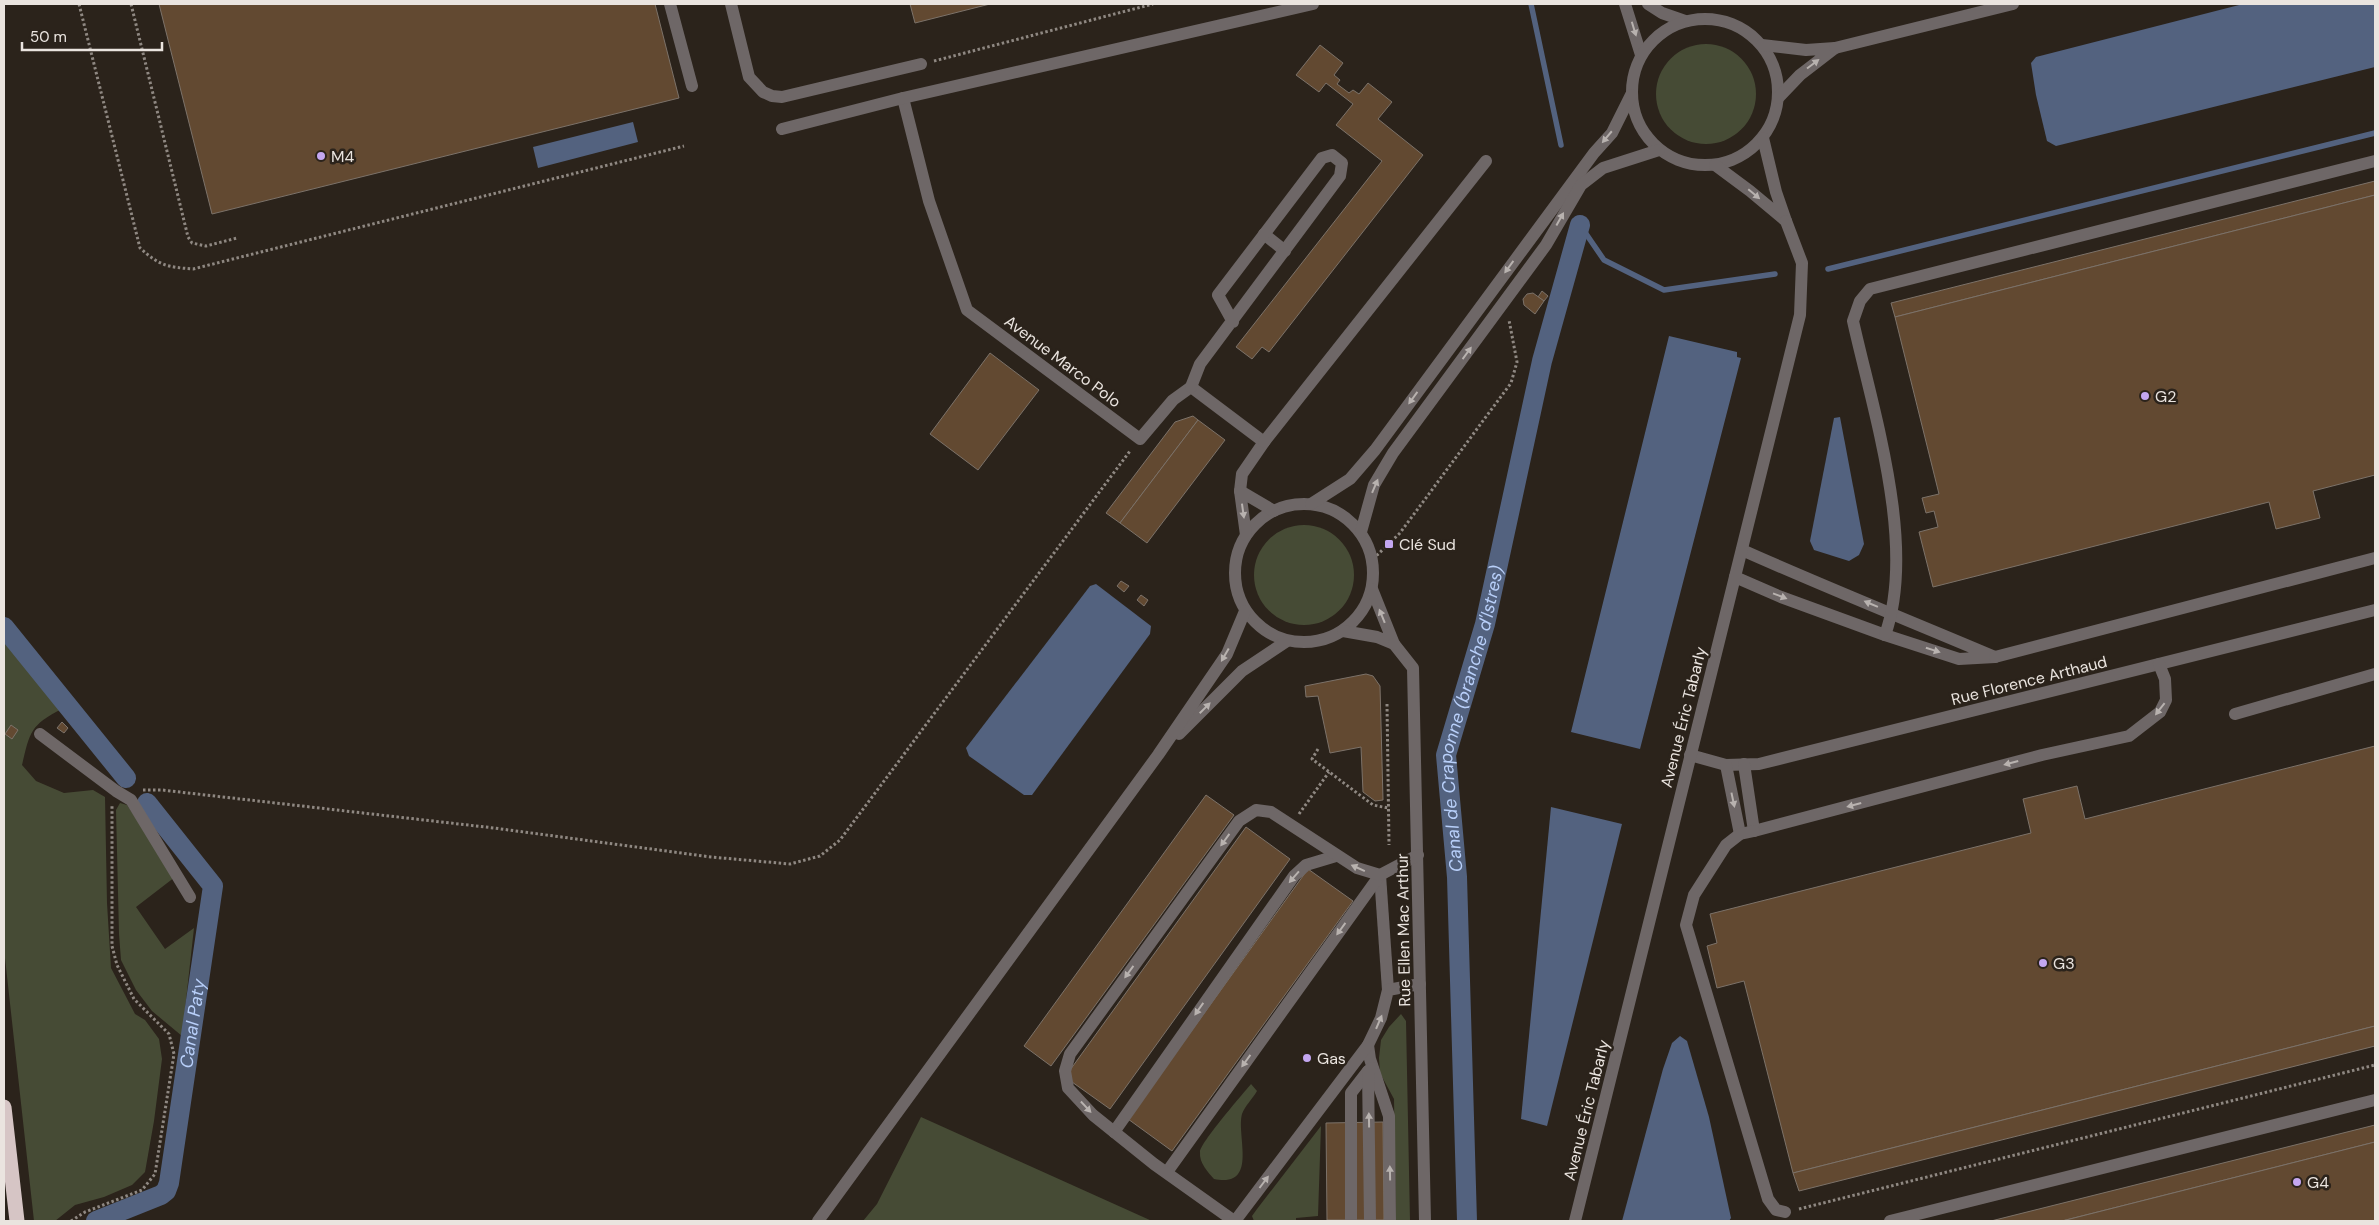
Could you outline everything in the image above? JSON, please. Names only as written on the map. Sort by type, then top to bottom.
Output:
[{"type":"highway","points":[[4,1107],[17,1221]]},
{"type":"street","points":[[670,4],[692,86]]},
{"type":"street","points":[[731,4],[749,77],[763,92],[772,96],[782,97],[921,64]]},
{"type":"street","points":[[782,129],[903,98],[1312,4]]},
{"type":"street","points":[[1624,4],[1641,55]]},
{"type":"street","points":[[1648,4],[1662,13],[1685,21]]},
{"type":"street","points":[[1762,45],[1806,50],[1835,48],[2012,4]]},
{"type":"street","points":[[1706,18],[1727,22],[1747,31],[1762,45],[1772,61],[1778,80],[1778,98],[1774,119],[1763,138],[1749,151],[1733,160],[1715,165],[1695,165],[1676,160],[1659,150],[1641,128],[1635,116],[1631,95],[1633,75],[1641,55],[1653,40],[1668,28],[1685,21],[1706,18]]},
{"type":"street","points":[[1778,98],[1800,74],[1835,48]]},
{"type":"street","points":[[1312,504],[1350,479],[1375,450],[1594,153],[1612,133],[1631,95]]},
{"type":"street","name":"Avenue Marco Polo","points":[[903,98],[930,201],[967,310],[1140,439],[1173,400],[1191,386]]},
{"type":"street","name":"Avenue Éric Tabarly","points":[[1575,1221],[1800,314],[1802,263],[1776,192],[1763,138]]},
{"type":"street","points":[[1361,532],[1374,485],[1394,453],[1546,245],[1581,186],[1603,168],[1659,150]]},
{"type":"street","points":[[1233,322],[1218,295],[1322,158],[1332,155],[1342,162],[1340,176],[1233,322],[1200,364],[1191,386],[1264,442]]},
{"type":"street","points":[[1885,635],[1893,614],[1896,524],[1889,480],[1853,320],[1860,301],[1870,289],[2375,161]]},
{"type":"street","points":[[1246,534],[1240,491],[1242,474],[1264,442],[1486,162]]},
{"type":"street","name":"Avenue Éric Tabarly","points":[[1715,165],[1750,190],[1786,221]]},
{"type":"street","points":[[1264,234],[1285,251]]},
{"type":"street","points":[[1240,491],[1274,511]]},
{"type":"street","points":[[1312,504],[1330,509],[1347,518],[1361,532],[1372,560],[1372,590],[1366,606],[1356,620],[1343,631],[1326,640],[1306,643],[1287,641],[1271,635],[1256,624],[1245,610],[1237,592],[1234,572],[1238,553],[1246,534],[1258,521],[1274,511],[1292,505],[1312,504]]},
{"type":"street","points":[[1742,550],[1790,573],[1995,657]]},
{"type":"street","points":[[1735,577],[1781,597],[1885,635],[1959,659],[1995,657],[2375,558]]},
{"type":"street","name":"Rue Ellen Mac Arthur","points":[[1372,590],[1394,644],[1413,668],[1425,1221]]},
{"type":"street","points":[[818,1221],[1158,755],[1227,654],[1245,610]]},
{"type":"street","name":"Rue Florence Arthaud","points":[[1690,755],[1726,765],[1759,764],[2375,610]]},
{"type":"street","points":[[1343,631],[1378,637],[1394,644]]},
{"type":"street","points":[[1158,755],[1242,671],[1287,641]]},
{"type":"street","points":[[1785,1212],[1776,1210],[1768,1200],[1686,926],[1694,895],[1726,845],[1740,834],[2042,755],[2129,736],[2160,712],[2166,700],[2165,679],[2159,664]]},
{"type":"street","points":[[2235,714],[2375,674]]},
{"type":"street","points":[[40,734],[114,794],[130,800],[190,897]]},
{"type":"street","points":[[1744,764],[1754,831]]},
{"type":"street","points":[[1726,765],[1740,834]]},
{"type":"street","points":[[1256,810],[1271,812],[1336,856],[1357,868],[1380,875],[1388,990],[1381,1018],[1368,1045],[1235,1221],[1114,1132],[1093,1115],[1068,1088],[1065,1071],[1070,1054],[1239,821],[1256,810]]},
{"type":"street","points":[[1167,1172],[1380,875],[1418,855]]},
{"type":"street","points":[[1114,1132],[1294,876],[1306,865],[1336,856]]},
{"type":"street","points":[[1388,990],[1420,984]]},
{"type":"street","points":[[1368,1045],[1370,1069],[1370,1221]]},
{"type":"street","points":[[1351,1221],[1351,1094],[1370,1069]]},
{"type":"street","points":[[1370,1069],[1389,1116],[1390,1221]]},
{"type":"street","points":[[1890,1221],[2375,1100]]},
{"type":"path","points":[[79,4],[140,248],[156,262],[173,267],[193,269],[684,146]]},
{"type":"path","points":[[131,4],[188,237],[192,243],[206,246],[237,238]]},
{"type":"path","points":[[921,64],[1153,4]]},
{"type":"path","points":[[1372,560],[1400,533],[1511,383],[1517,362],[1506,300]]},
{"type":"path","points":[[71,1221],[85,1212],[142,1190],[155,1174],[174,1054],[169,1034],[134,999],[112,946],[110,841],[114,794],[162,790],[494,828],[711,857],[790,864],[820,856],[840,840],[1124,457]]},
{"type":"path","points":[[1387,704],[1389,845]]},
{"type":"path","points":[[1318,749],[1312,759],[1374,805],[1388,808]]},
{"type":"path","points":[[1291,825],[1329,772]]},
{"type":"path","points":[[1785,1212],[2375,1065]]},
{"type":"green space","points":[[1706,44],[1725,48],[1741,59],[1752,75],[1756,94],[1752,113],[1741,129],[1725,140],[1706,144],[1687,140],[1671,129],[1660,113],[1656,94],[1660,75],[1671,59],[1687,48]]},
{"type":"green space","points":[[1304,525],[1323,529],[1339,540],[1350,556],[1354,575],[1350,594],[1339,610],[1323,621],[1304,625],[1285,621],[1269,610],[1258,594],[1254,575],[1258,556],[1269,540],[1285,529]]},
{"type":"green space","points":[[4,634],[62,709],[37,725],[27,745],[22,765],[36,781],[64,793],[93,790],[105,797],[107,903],[111,968],[135,1014],[145,1020],[159,1039],[162,1059],[145,1172],[132,1185],[104,1197],[75,1205],[55,1221],[34,1221],[4,949]]},
{"type":"green space","points":[[120,803],[127,805],[175,877],[136,907],[165,949],[194,928],[182,1036],[152,1011],[136,990],[121,960],[116,810]]},
{"type":"green space","points":[[1401,1014],[1406,1021],[1410,1221],[1396,1221],[1394,1099],[1380,1073],[1379,1058],[1381,1040],[1389,1027]]},
{"type":"green space","points":[[1251,1084],[1257,1091],[1242,1114],[1243,1158],[1241,1168],[1237,1176],[1228,1180],[1214,1179],[1204,1167],[1200,1152],[1214,1129]]},
{"type":"green space","points":[[921,1117],[1152,1221],[863,1221],[877,1204]]},
{"type":"green space","points":[[1321,1126],[1318,1216],[1296,1218],[1296,1221],[1254,1221],[1252,1216]]},
{"type":"water","points":[[2243,4],[2375,4],[2375,67],[2056,146],[2047,141],[2036,95],[2031,63],[2036,57]]},
{"type":"water","points":[[633,122],[638,142],[538,168],[533,147]]},
{"type":"water","points":[[1669,336],[1737,352],[1737,357],[1741,358],[1640,749],[1571,732]]},
{"type":"water","points":[[1840,417],[1864,544],[1859,555],[1849,561],[1814,550],[1810,541],[1834,418]]},
{"type":"water","points":[[1096,584],[1151,626],[1150,634],[1032,795],[1024,795],[969,756],[966,748],[1090,586]]},
{"type":"water","points":[[1551,807],[1622,824],[1547,1126],[1521,1119]]},
{"type":"water","points":[[1680,1036],[1687,1041],[1709,1117],[1731,1218],[1729,1221],[1622,1221],[1663,1069],[1672,1043]]},
{"type":"building","name":"M4","points":[[159,4],[655,4],[679,98],[212,214]]},
{"type":"building","points":[[910,4],[990,4],[915,23]]},
{"type":"building","points":[[1320,45],[1343,63],[1334,75],[1340,80],[1337,84],[1349,93],[1353,90],[1359,94],[1368,83],[1392,102],[1378,119],[1423,155],[1269,352],[1262,347],[1252,359],[1236,347],[1382,161],[1336,125],[1353,104],[1326,83],[1319,92],[1296,75]]},
{"type":"building","points":[[2375,181],[2375,195],[1895,317],[1891,303]]},
{"type":"building","name":"G2","points":[[2375,195],[2375,475],[2313,491],[2320,518],[2276,529],[2269,502],[1933,587],[1919,532],[1938,527],[1934,511],[1926,513],[1922,498],[1939,494],[1895,317]]},
{"type":"building","points":[[1542,291],[1548,296],[1544,301],[1538,297]]},
{"type":"building","points":[[1533,293],[1544,301],[1535,314],[1524,305],[1523,299],[1527,294]]},
{"type":"building","points":[[990,353],[1039,390],[978,470],[930,434]]},
{"type":"building","points":[[1193,416],[1198,420],[1120,523],[1106,513],[1175,422]]},
{"type":"building","points":[[1198,420],[1225,440],[1147,543],[1120,523]]},
{"type":"building","points":[[1121,581],[1129,586],[1124,592],[1117,586]]},
{"type":"building","points":[[1141,595],[1148,600],[1144,606],[1137,600]]},
{"type":"building","points":[[1366,674],[1373,676],[1380,686],[1383,800],[1375,801],[1363,792],[1361,747],[1330,753],[1318,696],[1306,697],[1305,686]]},
{"type":"building","points":[[62,722],[68,728],[64,733],[57,728]]},
{"type":"building","points":[[11,725],[18,730],[12,739],[5,734]]},
{"type":"building","name":"G3","points":[[2375,746],[2375,1026],[1793,1173],[1744,981],[1717,988],[1707,946],[1717,943],[1710,914],[2031,833],[2023,799],[2077,786],[2085,819]]},
{"type":"building","points":[[1669,758],[1676,760],[1674,769],[1667,768]]},
{"type":"building","points":[[1206,795],[1234,815],[1051,1066],[1024,1046]]},
{"type":"building","points":[[1246,827],[1290,859],[1110,1109],[1065,1077]]},
{"type":"building","points":[[1308,869],[1353,901],[1172,1151],[1128,1119]]},
{"type":"building","points":[[2375,1026],[2375,1046],[1799,1191],[1793,1173]]},
{"type":"building","points":[[1383,1122],[1384,1220],[1327,1220],[1326,1123]]},
{"type":"building","points":[[2375,1125],[2375,1142],[2062,1221],[1991,1221]]},
{"type":"building","name":"G4","points":[[2375,1142],[2375,1221],[2062,1221]]},
{"type":"waterway","name":"Canal de Craponne (branche d'Istres)","points":[[1531,4],[1561,145]]},
{"type":"waterway","points":[[1828,269],[2375,133]]},
{"type":"waterway","points":[[1580,225],[1604,260],[1664,290],[1775,274]]},
{"type":"waterway","name":"Canal de Craponne (branche d'Istres)","points":[[1467,1221],[1457,877],[1446,755],[1485,624],[1542,361],[1580,225]]},
{"type":"waterway","name":"Canal Paty","points":[[4,627],[126,778]]},
{"type":"waterway","name":"Canal Paty","points":[[96,1221],[161,1195],[166,1191],[169,1183],[213,886],[147,803]]},
{"type":"place","name":"M4","points":[[321,156]]},
{"type":"place","name":"G2","points":[[2145,396]]},
{"type":"place","name":"Clé Sud","points":[[1389,544]]},
{"type":"place","name":"G3","points":[[2043,963]]},
{"type":"place","name":"Gas","points":[[1307,1058]]},
{"type":"place","name":"G4","points":[[2297,1182]]}]
